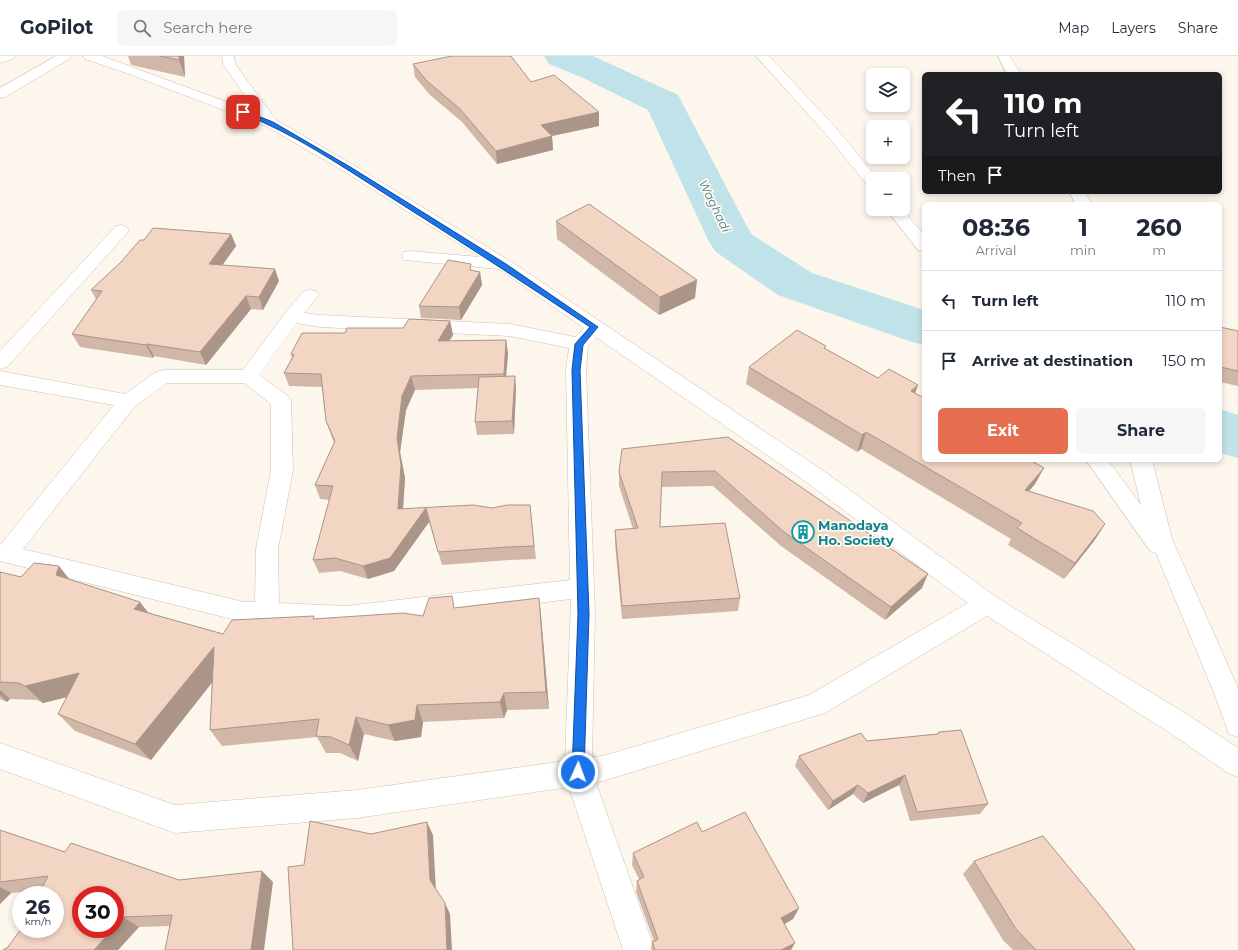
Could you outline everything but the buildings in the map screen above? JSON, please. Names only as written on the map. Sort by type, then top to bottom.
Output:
[{"type":"street","points":[[0,59],[9,56]]},
{"type":"street","points":[[0,94],[65,56]]},
{"type":"street","points":[[89,56],[131,70],[271,123],[350,169],[504,265],[595,327],[816,478],[988,604],[1182,726],[1238,764]]},
{"type":"street","points":[[228,56],[229,64],[271,123]]},
{"type":"street","points":[[762,56],[831,131],[866,174]]},
{"type":"street","points":[[1004,56],[1013,72]]},
{"type":"street","points":[[900,216],[922,244]]},
{"type":"street","points":[[0,363],[121,230]]},
{"type":"street","points":[[410,256],[504,265]]},
{"type":"street","points":[[248,376],[291,317],[310,295]]},
{"type":"street","points":[[291,317],[320,321],[510,330],[579,344]]},
{"type":"street","points":[[595,327],[579,344],[576,370],[584,614],[578,772],[639,950]]},
{"type":"street","points":[[267,613],[267,549],[282,470],[281,401],[248,376],[164,377],[128,401],[6,554],[244,612],[267,613],[346,616],[582,588]]},
{"type":"street","points":[[0,378],[128,401]]},
{"type":"street","points":[[1098,462],[1173,566]]},
{"type":"street","points":[[1142,462],[1161,539],[1227,693],[1238,725]]},
{"type":"street","points":[[0,756],[175,819],[357,804],[603,769],[816,705],[988,604]]},
{"type":"waterway","name":"Waghadi","points":[[562,56],[596,70],[664,103],[732,242],[795,284],[922,327]]},
{"type":"waterway","name":"Waghadi","points":[[1222,431],[1238,437]]},
{"type":"place","name":"Manodaya Ho. Society","points":[[803,532]]},
{"type":"route","points":[[243,112],[271,123],[350,169],[504,265],[595,327],[579,344],[576,370],[584,614],[578,772]]}]
